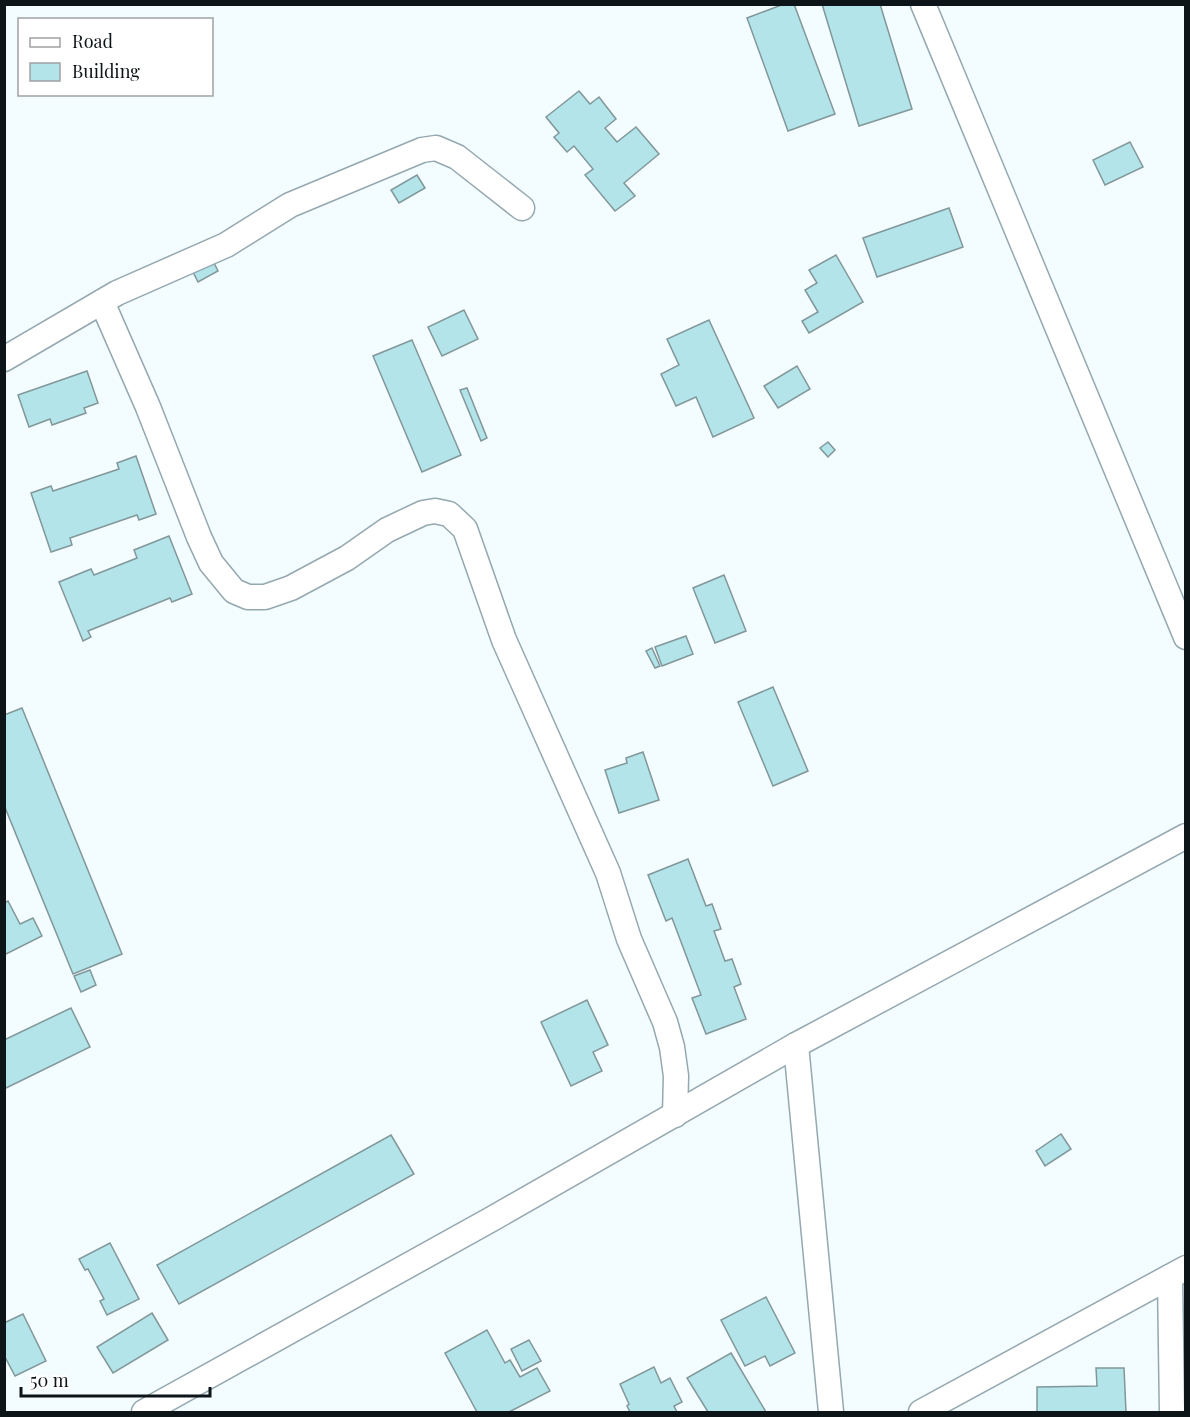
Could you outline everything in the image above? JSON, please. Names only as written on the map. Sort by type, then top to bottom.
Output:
[{"type":"street","points":[[923,4],[1185,637]]},
{"type":"street","points":[[4,359],[117,293],[226,245],[290,205],[422,150],[436,148],[457,158],[522,208]]},
{"type":"street","points":[[102,302],[148,407],[199,537],[212,563],[234,591],[248,597],[265,597],[291,588],[347,558],[387,530],[423,513],[435,511],[449,514],[465,529],[504,640],[611,881],[629,939],[665,1022],[672,1047],[676,1076],[675,1115]]},
{"type":"street","points":[[144,1413],[480,1226],[796,1045],[1185,836]]},
{"type":"street","points":[[796,1045],[831,1413]]},
{"type":"street","points":[[921,1413],[1178,1272]]},
{"type":"street","points":[[1172,1413],[1178,1272]]},
{"type":"building","points":[[784,4],[794,4],[835,114],[788,131],[747,18]]},
{"type":"building","points":[[822,4],[880,4],[912,109],[859,126]]},
{"type":"building","points":[[579,91],[590,104],[599,97],[616,119],[605,128],[617,142],[636,127],[659,154],[624,183],[635,196],[615,211],[585,175],[593,169],[574,146],[567,152],[554,137],[559,133],[546,117]]},
{"type":"building","points":[[1130,142],[1143,167],[1105,185],[1093,160]]},
{"type":"building","points":[[417,175],[425,188],[399,203],[391,190]]},
{"type":"building","points":[[949,208],[963,247],[877,277],[863,238]]},
{"type":"building","points":[[836,255],[863,302],[809,333],[802,321],[818,312],[805,290],[817,283],[809,270]]},
{"type":"building","points":[[212,259],[218,271],[198,282],[192,270]]},
{"type":"building","points":[[464,310],[478,339],[442,356],[428,327]]},
{"type":"building","points":[[709,320],[754,418],[713,437],[696,397],[676,406],[661,374],[679,365],[667,339]]},
{"type":"building","points":[[412,340],[461,455],[422,472],[373,356]]},
{"type":"building","points":[[797,366],[810,389],[778,408],[764,386]]},
{"type":"building","points":[[87,371],[98,403],[84,408],[86,413],[52,425],[50,419],[29,427],[18,395]]},
{"type":"building","points":[[467,388],[487,438],[481,441],[460,390]]},
{"type":"building","points":[[828,442],[835,450],[828,457],[820,448]]},
{"type":"building","points":[[136,456],[156,514],[139,520],[137,515],[70,538],[72,545],[51,552],[31,493],[51,486],[53,491],[119,469],[117,463]]},
{"type":"building","points":[[169,536],[192,594],[172,602],[170,598],[88,631],[91,637],[83,641],[59,582],[91,569],[94,575],[137,558],[134,550]]},
{"type":"building","points":[[724,575],[746,631],[715,643],[693,588]]},
{"type":"building","points":[[686,636],[693,654],[662,666],[655,647]]},
{"type":"building","points":[[652,648],[660,666],[655,668],[646,651]]},
{"type":"building","points":[[773,687],[808,771],[773,786],[738,702]]},
{"type":"building","points":[[22,708],[122,954],[73,974],[4,805],[4,715]]},
{"type":"building","points":[[643,752],[659,800],[619,813],[605,770],[627,763],[626,758]]},
{"type":"building","points":[[688,859],[706,906],[712,904],[721,929],[714,931],[725,961],[732,959],[741,984],[734,987],[746,1019],[706,1034],[692,998],[701,995],[672,918],[666,921],[648,875]]},
{"type":"building","points":[[8,901],[20,924],[33,918],[42,936],[4,955],[4,903]]},
{"type":"building","points":[[90,970],[96,985],[81,992],[74,976]]},
{"type":"building","points":[[587,1000],[608,1045],[593,1052],[602,1071],[571,1086],[541,1022]]},
{"type":"building","points":[[71,1008],[90,1047],[4,1089],[4,1040]]},
{"type":"building","points":[[1061,1134],[1071,1149],[1045,1166],[1036,1151]]},
{"type":"building","points":[[391,1135],[414,1174],[179,1304],[157,1265]]},
{"type":"building","points":[[110,1243],[139,1299],[107,1315],[100,1301],[104,1299],[88,1269],[85,1270],[79,1259]]},
{"type":"building","points":[[766,1297],[795,1353],[770,1366],[765,1356],[745,1366],[721,1320]]},
{"type":"building","points":[[152,1313],[168,1340],[113,1373],[97,1347]]},
{"type":"building","points":[[23,1314],[46,1361],[15,1376],[4,1355],[4,1323]]},
{"type":"building","points":[[487,1330],[505,1363],[510,1360],[520,1377],[537,1368],[550,1391],[509,1412],[477,1412],[445,1353]]},
{"type":"building","points":[[529,1340],[541,1361],[522,1371],[511,1349]]},
{"type":"building","points":[[731,1353],[766,1412],[708,1412],[687,1378]]},
{"type":"building","points":[[654,1367],[661,1383],[670,1378],[682,1402],[674,1406],[677,1412],[630,1412],[620,1384]]},
{"type":"building","points":[[1096,1368],[1124,1368],[1126,1412],[1037,1412],[1037,1387],[1097,1386]]}]
